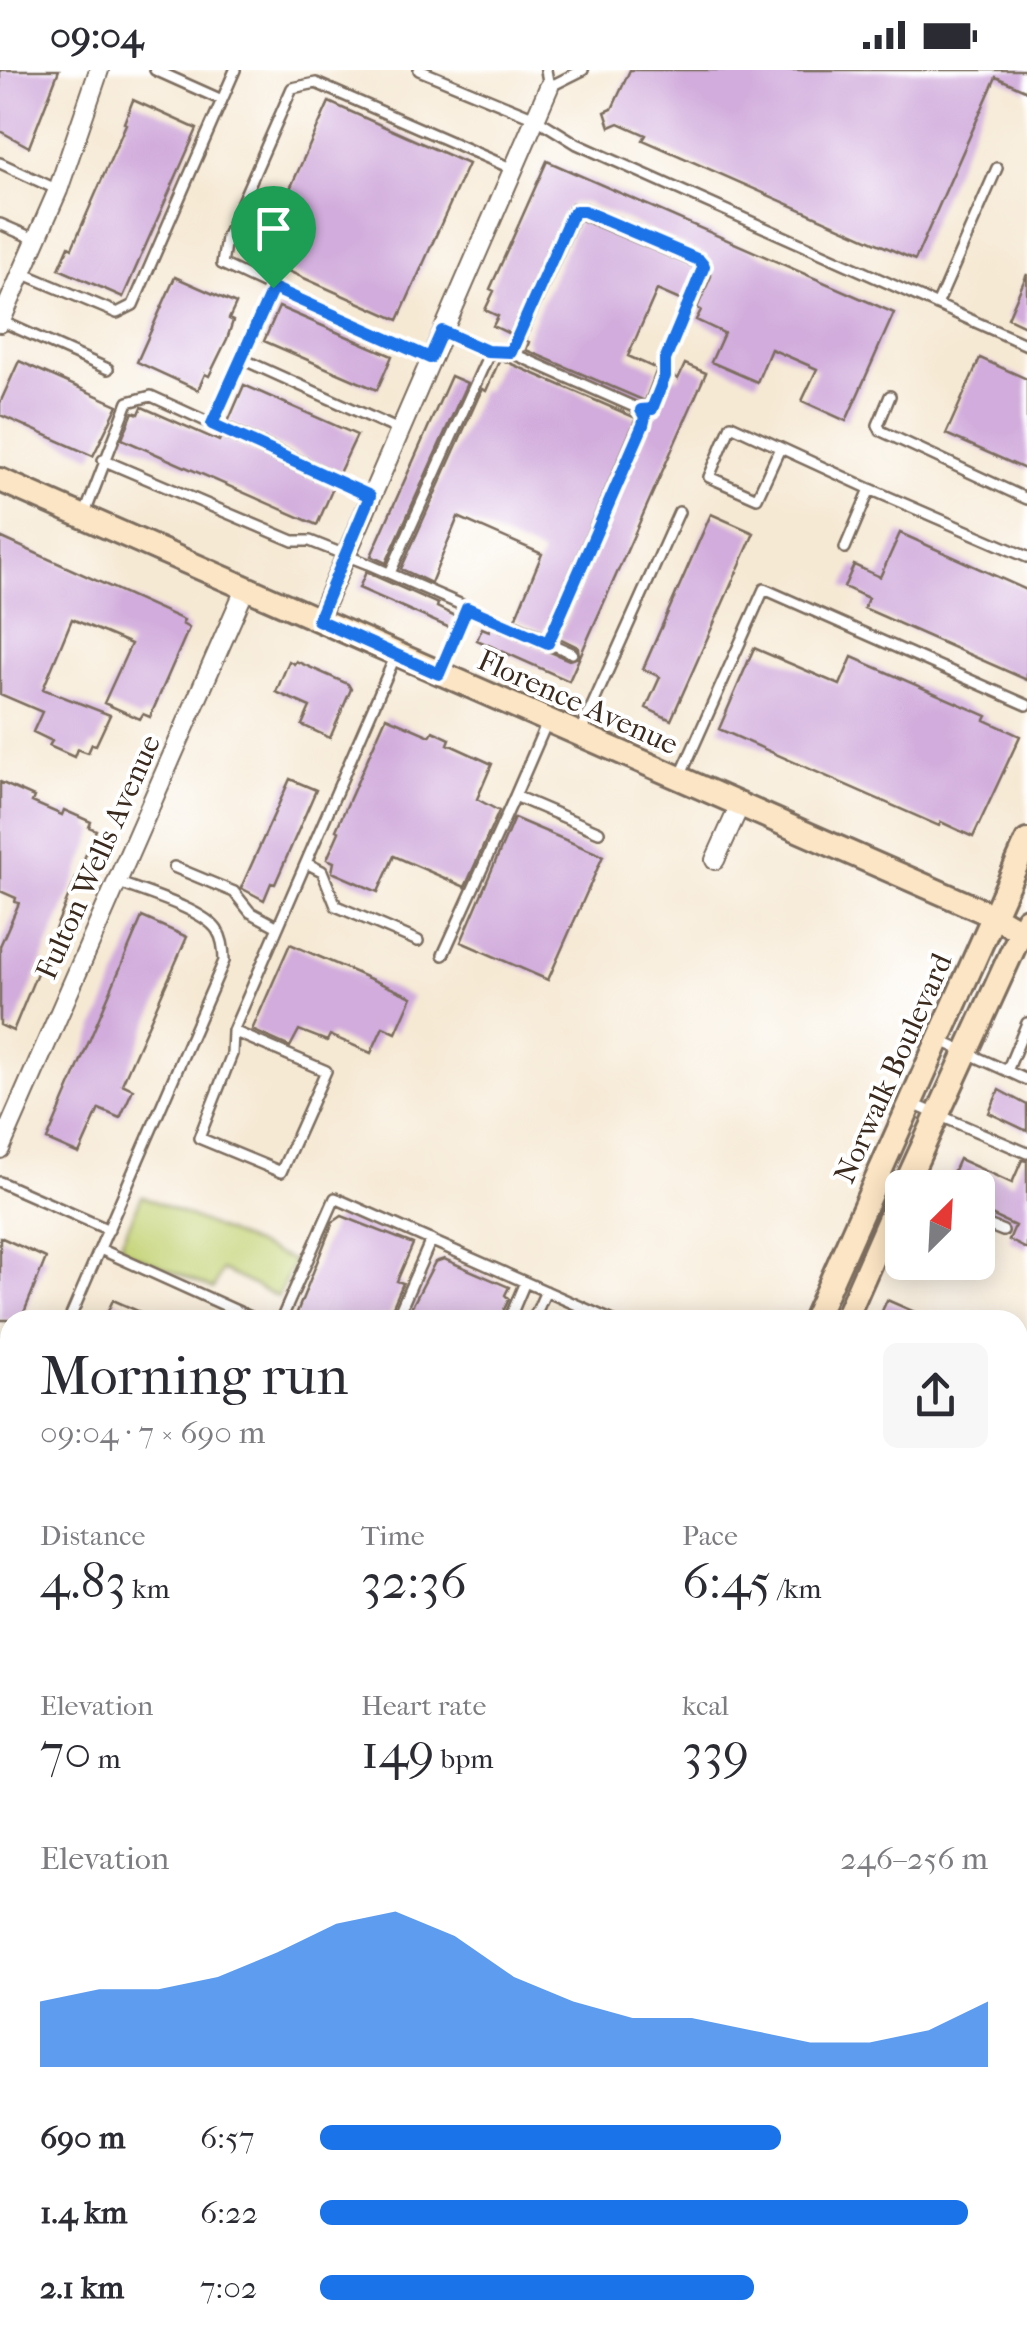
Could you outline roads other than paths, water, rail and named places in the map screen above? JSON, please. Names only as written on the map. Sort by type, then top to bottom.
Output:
[{"type":"main road","name":"Florence Avenue","points":[[0,480],[678,780],[1026,928]]},
{"type":"main road","name":"Norwalk Boulevard","points":[[818,1310],[1027,841]]},
{"type":"main road","name":"Norwalk Boulevard","points":[[911,1170],[1026,928]]},
{"type":"main road","name":"Norwalk Boulevard","points":[[849,1310],[885,1230]]},
{"type":"street","points":[[1,322],[58,190],[99,70]]},
{"type":"street","points":[[318,620],[514,168],[547,79]]},
{"type":"street","name":"Fulton Wells Avenue","points":[[0,1149],[246,588]]},
{"type":"street","points":[[715,860],[739,806]]},
{"type":"lane","points":[[155,70],[222,100]]},
{"type":"lane","points":[[22,273],[117,313],[133,305],[236,70]]},
{"type":"lane","points":[[419,70],[535,118],[578,144],[1027,345]]},
{"type":"lane","points":[[547,79],[583,70]]},
{"type":"lane","points":[[430,358],[222,264],[226,238],[292,88],[316,83],[514,168]]},
{"type":"lane","points":[[0,163],[58,190]]},
{"type":"lane","points":[[937,305],[996,168]]},
{"type":"lane","points":[[442,331],[487,351],[511,352],[641,410],[652,409],[665,376],[665,360],[704,266],[699,260],[576,211],[511,352]]},
{"type":"lane","points":[[0,224],[37,240]]},
{"type":"lane","points":[[212,424],[273,288]]},
{"type":"lane","points":[[1,322],[108,369]]},
{"type":"lane","points":[[390,573],[487,351]]},
{"type":"lane","points":[[240,358],[399,430]]},
{"type":"lane","points":[[84,517],[128,402],[151,396],[370,496]]},
{"type":"lane","points":[[890,396],[878,425],[881,431],[1027,499]]},
{"type":"lane","points":[[548,643],[643,425],[645,417],[641,410]]},
{"type":"lane","points":[[780,448],[757,498],[709,476],[731,426],[1027,557]]},
{"type":"lane","points":[[104,460],[293,541],[310,542],[390,573],[572,654]]},
{"type":"lane","points":[[845,548],[870,489]]},
{"type":"lane","points":[[579,736],[679,512]]},
{"type":"lane","points":[[678,780],[764,589],[1027,705]]},
{"type":"lane","points":[[439,674],[467,608]]},
{"type":"lane","points":[[234,1031],[326,1071],[281,1172],[199,1138],[232,1054],[234,1031],[396,654]]},
{"type":"lane","points":[[443,956],[547,722]]},
{"type":"lane","points":[[516,796],[599,832]]},
{"type":"lane","points":[[306,863],[322,870],[336,906],[418,941]]},
{"type":"lane","points":[[174,867],[234,892],[250,912],[278,927]]},
{"type":"lane","points":[[73,1310],[224,961],[224,945],[217,929],[204,917],[117,882]]},
{"type":"lane","points":[[1007,1071],[1027,1022]]},
{"type":"lane","points":[[939,1040],[1027,1080]]},
{"type":"lane","points":[[911,1103],[1027,1153]]},
{"type":"lane","points":[[877,1177],[885,1181]]},
{"type":"lane","points":[[0,1182],[109,1230]]},
{"type":"lane","points":[[285,1310],[335,1198],[587,1310]]},
{"type":"lane","points":[[995,1228],[1003,1231]]},
{"type":"lane","points":[[400,1310],[431,1240]]},
{"type":"lane","points":[[100,1249],[235,1310]]},
{"type":"lane","points":[[513,1310],[526,1282]]},
{"type":"lane","points":[[538,1310],[546,1292]]}]
